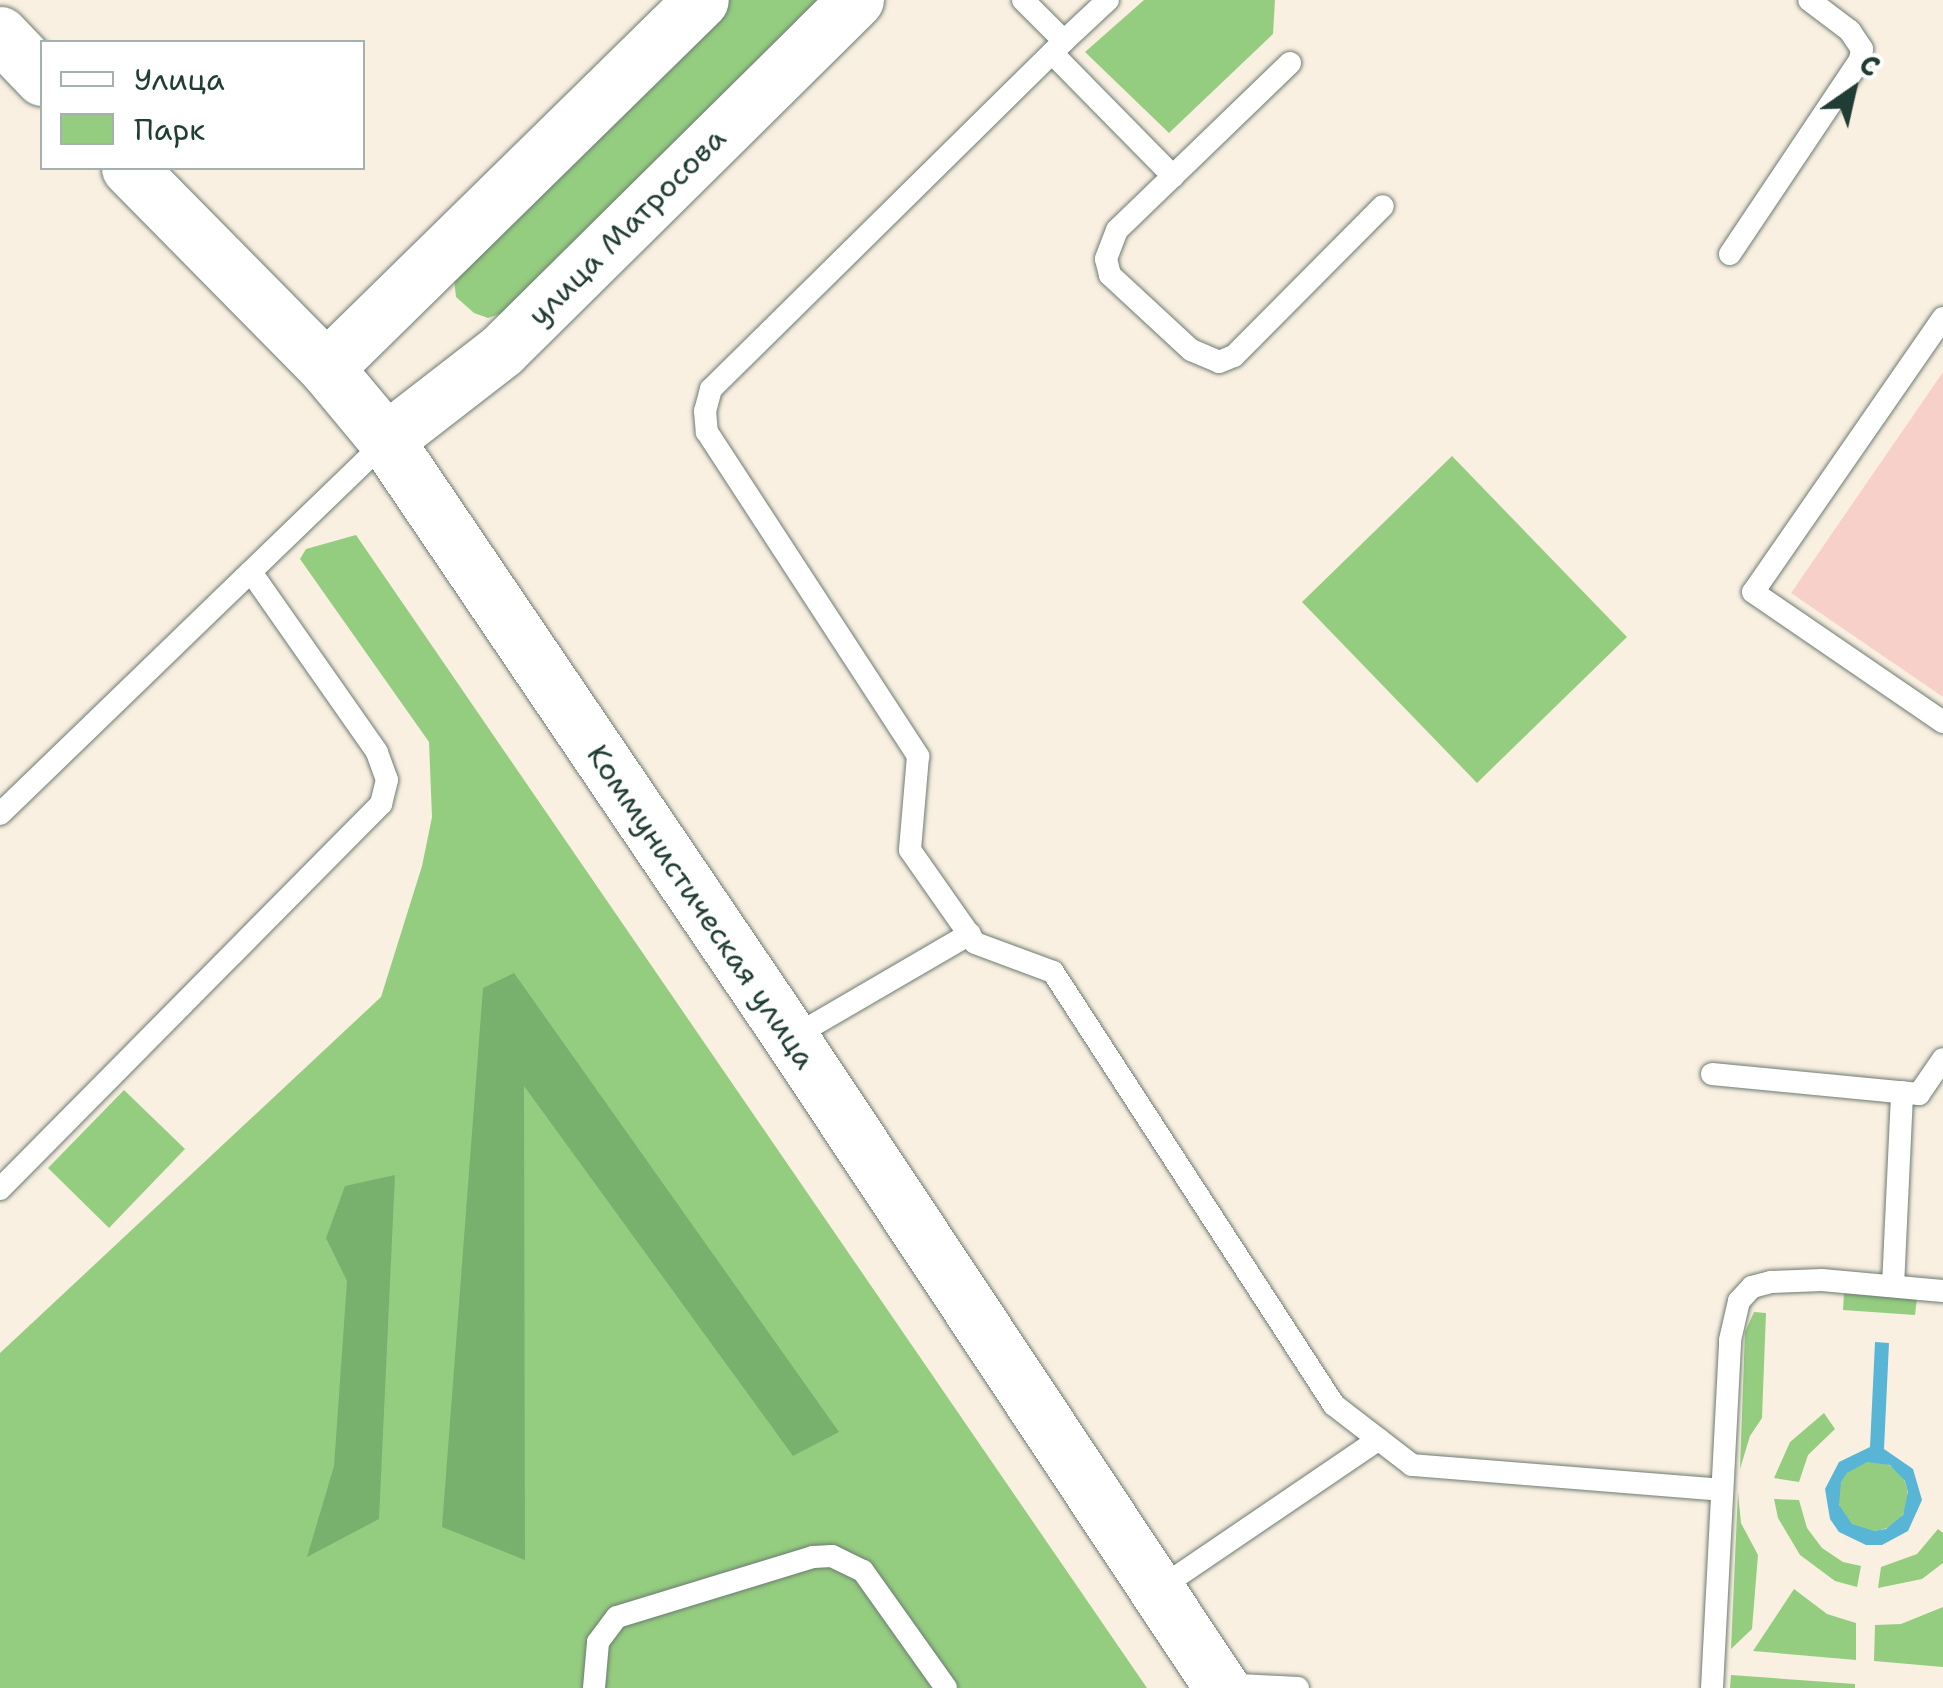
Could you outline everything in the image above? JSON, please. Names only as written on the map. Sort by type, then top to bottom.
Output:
[{"type":"main road","points":[[326,368],[701,0]]},
{"type":"main road","name":"улица Матросова","points":[[386,440],[502,350],[856,0]]},
{"type":"main road","points":[[0,34],[40,76]]},
{"type":"main road","name":"Коммунистическая улица","points":[[131,170],[326,368],[386,440],[791,1038],[1221,1686]]},
{"type":"lane","points":[[1024,0],[1058,47],[1172,176]]},
{"type":"lane","points":[[1108,0],[711,389],[704,411],[708,432],[918,756],[910,850],[975,943],[1052,972],[1334,1405],[1412,1465],[1722,1490]]},
{"type":"lane","points":[[1730,254],[1860,60],[1862,49],[1850,30],[1809,0]]},
{"type":"lane","points":[[1290,63],[1117,230],[1106,259],[1110,275],[1190,350],[1218,362],[1234,356],[1384,206]]},
{"type":"lane","points":[[1943,318],[1753,592],[1943,722]]},
{"type":"lane","points":[[0,814],[386,440]]},
{"type":"lane","points":[[0,1189],[382,804],[387,780],[376,752],[250,572]]},
{"type":"lane","points":[[791,1038],[970,934]]},
{"type":"lane","points":[[1893,1286],[1922,1094],[1943,1059]]},
{"type":"lane","points":[[1712,1074],[1922,1094]]},
{"type":"lane","points":[[1712,1688],[1730,1340],[1740,1301],[1752,1287],[1771,1282],[1822,1280],[1943,1291]]},
{"type":"lane","points":[[1156,1590],[1379,1439]]},
{"type":"lane","points":[[594,1688],[598,1642],[618,1617],[813,1557],[832,1556],[864,1571],[946,1688]]},
{"type":"lane","points":[[1221,1686],[1298,1688]]},
{"type":"shaded area","points":[[1943,372],[1943,697],[1791,593]]},
{"type":"green space","points":[[729,0],[826,0],[503,313],[488,318],[474,313],[456,297],[453,269]]},
{"type":"green space","points":[[1144,0],[1275,0],[1273,34],[1169,133],[1085,52]]},
{"type":"green space","points":[[1452,456],[1627,637],[1477,783],[1302,602]]},
{"type":"green space","points":[[356,535],[1147,1688],[0,1688],[0,1353],[381,997],[422,866],[432,817],[429,742],[300,559],[306,549]]},
{"type":"green space","points":[[514,973],[839,1432],[793,1456],[524,1086],[525,1560],[442,1527],[483,988]]},
{"type":"green space","points":[[124,1090],[185,1149],[109,1228],[48,1168]]},
{"type":"green space","points":[[395,1175],[379,1519],[307,1557],[334,1466],[347,1281],[326,1238],[345,1186]]},
{"type":"green space","points":[[1844,1293],[1917,1298],[1915,1315],[1843,1310]]},
{"type":"green space","points":[[1754,1312],[1766,1313],[1762,1418],[1750,1436],[1740,1469],[1745,1332]]},
{"type":"green space","points":[[1824,1413],[1835,1429],[1808,1455],[1799,1482],[1774,1478],[1790,1442]]},
{"type":"green space","points":[[1873,1461],[1898,1471],[1908,1496],[1898,1521],[1873,1531],[1848,1521],[1838,1496],[1848,1471]]},
{"type":"green space","points":[[1738,1492],[1741,1523],[1758,1555],[1752,1629],[1731,1649]]},
{"type":"green space","points":[[1774,1499],[1799,1500],[1807,1528],[1822,1548],[1843,1562],[1861,1566],[1857,1587],[1835,1581],[1800,1555],[1778,1518]]},
{"type":"green space","points":[[1938,1529],[1943,1533],[1943,1563],[1922,1579],[1878,1588],[1881,1567],[1917,1554]]},
{"type":"green space","points":[[1794,1589],[1827,1614],[1856,1623],[1856,1660],[1753,1651]]},
{"type":"green space","points":[[1943,1607],[1943,1667],[1874,1661],[1875,1625],[1901,1624]]},
{"type":"green space","points":[[1731,1675],[1855,1684],[1855,1688],[1730,1688]]},
{"type":"water","points":[[1875,1342],[1889,1343],[1884,1449],[1913,1469],[1922,1500],[1908,1531],[1882,1545],[1866,1545],[1839,1532],[1830,1519],[1825,1489],[1839,1462],[1870,1447]],"holes":[[[1867,1462],[1890,1465],[1905,1481],[1908,1492],[1903,1515],[1886,1529],[1874,1531],[1852,1524],[1839,1505],[1841,1482],[1847,1473]]]}]
